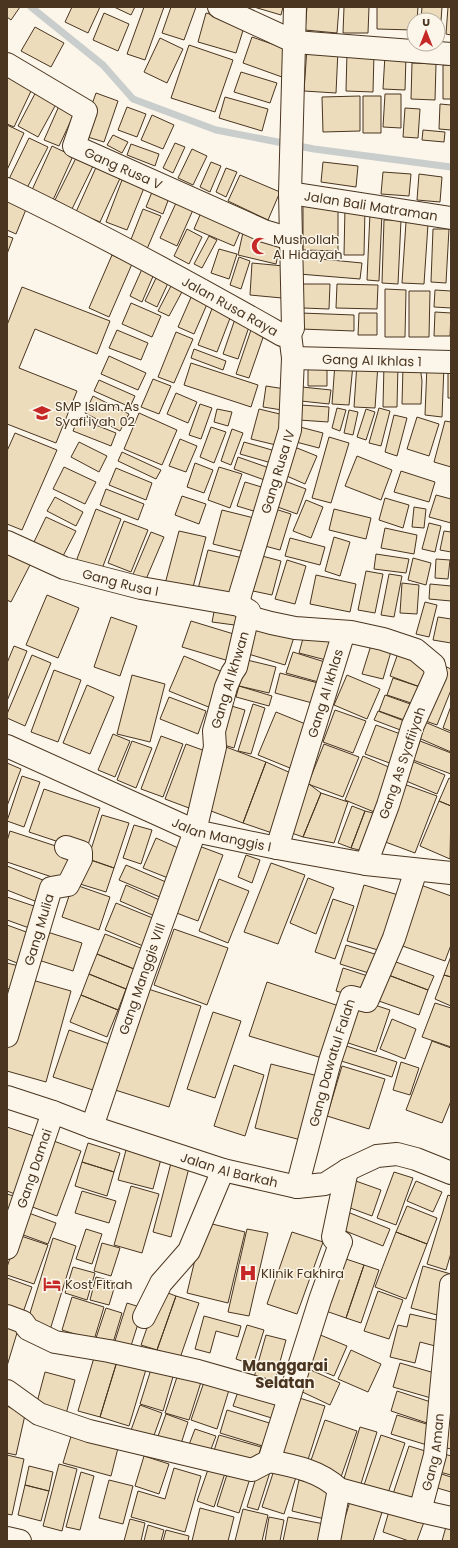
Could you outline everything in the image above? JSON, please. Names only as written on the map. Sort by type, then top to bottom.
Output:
[{"type":"street","points":[[219,7],[295,42],[451,54]]},
{"type":"street","name":"Jalan Rusa Raya","points":[[7,189],[41,205],[193,284],[282,335],[290,334],[293,328],[291,185],[296,7]]},
{"type":"street","name":"Gang Rusa V","points":[[7,64],[86,111],[74,146],[264,231],[291,239]]},
{"type":"street","name":"Jalan Bali Matraman","points":[[291,185],[451,218]]},
{"type":"street","name":"Gang Rusa IV","points":[[244,611],[240,594],[290,430],[293,358],[290,334]]},
{"type":"street","name":"Gang Al Ikhlas 1","points":[[293,358],[451,362]]},
{"type":"street","name":"Gang Rusa I","points":[[7,542],[64,568],[141,588],[244,611]]},
{"type":"street","name":"Gang Al Ikhlas","points":[[244,611],[271,623],[295,628],[344,632],[276,848]]},
{"type":"street","name":"Gang Al Ikhwan","points":[[194,831],[215,747],[214,731],[226,688],[236,667],[244,611]]},
{"type":"street","name":"Gang As Syafiiyah","points":[[344,632],[383,639],[416,650],[434,665],[436,674],[412,725],[388,805],[366,864]]},
{"type":"street","name":"Jalan Manggis I","points":[[7,746],[194,831],[276,848],[366,864],[451,873]]},
{"type":"street","name":"Gang Manggis VIII","points":[[92,1127],[137,991],[194,831]]},
{"type":"street","name":"Gang Mulia","points":[[7,1036],[52,888],[68,885],[81,859],[81,852],[66,847]]},
{"type":"street","name":"Gang Dawatul Falah","points":[[297,1187],[330,1061],[351,997],[367,1001],[394,938],[416,870]]},
{"type":"street","name":"Jalan Al Barkah","points":[[7,1097],[92,1127],[223,1170],[297,1187],[325,1184],[347,1170],[377,1156],[397,1154],[416,1159],[451,1173]]},
{"type":"street","name":"Gang Damai","points":[[7,1248],[53,1112]]},
{"type":"street","points":[[144,1317],[161,1283],[189,1252],[223,1170]]},
{"type":"street","points":[[269,1461],[320,1300],[341,1242],[334,1239],[333,1236],[347,1170]]},
{"type":"street","name":"Gang Aman","points":[[420,1511],[435,1455],[451,1285]]},
{"type":"street","points":[[7,1316],[24,1322],[28,1329],[55,1342],[109,1351],[198,1371],[289,1397]]},
{"type":"street","points":[[7,1391],[39,1414],[89,1432],[252,1470],[269,1461],[301,1467],[330,1480],[339,1489],[451,1518]]},
{"type":"street","points":[[329,1541],[339,1489]]},
{"type":"street","points":[[7,1538],[20,1541]]},
{"type":"building","points":[[7,7],[20,7],[11,20],[7,17]]},
{"type":"building","points":[[72,7],[100,7],[88,33],[65,22]]},
{"type":"building","points":[[114,7],[135,7],[131,15]]},
{"type":"building","points":[[144,7],[164,7],[145,60],[127,54]]},
{"type":"building","points":[[171,7],[196,7],[184,40],[162,33]]},
{"type":"building","points":[[254,7],[283,7],[281,15]]},
{"type":"building","points":[[307,7],[339,7],[337,33],[305,30]]},
{"type":"building","points":[[344,7],[369,7],[368,33],[343,33]]},
{"type":"building","points":[[377,7],[418,7],[418,12],[406,12],[406,30],[377,29]]},
{"type":"building","points":[[422,7],[442,7],[442,12],[422,12]]},
{"type":"building","points":[[448,7],[451,7],[451,35],[446,34]]},
{"type":"building","points":[[104,13],[129,24],[118,51],[93,40]]},
{"type":"building","points":[[206,13],[245,24],[236,53],[198,42]]},
{"type":"building","points":[[35,27],[64,43],[51,67],[21,51]]},
{"type":"building","points":[[252,37],[292,51],[282,77],[243,63]]},
{"type":"building","points":[[160,38],[183,49],[167,83],[144,72]]},
{"type":"building","points":[[189,45],[233,60],[215,112],[171,98]]},
{"type":"building","points":[[307,48],[338,50],[336,93],[304,91]]},
{"type":"building","points":[[347,52],[374,53],[373,92],[346,91]]},
{"type":"building","points":[[385,55],[406,55],[405,90],[383,89]]},
{"type":"building","points":[[412,63],[436,64],[435,100],[411,99]]},
{"type":"building","points":[[443,65],[451,65],[451,99],[443,99]]},
{"type":"building","points":[[241,72],[277,83],[270,103],[234,92]]},
{"type":"building","points":[[7,77],[32,89],[14,127],[7,124]]},
{"type":"building","points":[[39,86],[60,97],[38,137],[18,126]]},
{"type":"building","points":[[96,93],[118,101],[104,142],[81,135]]},
{"type":"building","points":[[385,94],[401,94],[401,128],[383,127]]},
{"type":"building","points":[[360,96],[360,131],[323,132],[322,97]]},
{"type":"building","points":[[363,96],[381,96],[381,133],[363,133]]},
{"type":"building","points":[[225,97],[268,109],[262,131],[219,118]]},
{"type":"building","points":[[440,104],[451,105],[451,130],[439,129]]},
{"type":"building","points":[[59,106],[75,112],[59,146],[44,140]]},
{"type":"building","points":[[127,107],[146,114],[137,137],[118,130]]},
{"type":"building","points":[[405,108],[420,109],[418,138],[403,137]]},
{"type":"building","points":[[152,115],[174,125],[163,149],[141,140]]},
{"type":"building","points":[[7,125],[24,133],[7,170]]},
{"type":"building","points":[[423,130],[445,132],[444,142],[422,140]]},
{"type":"building","points":[[113,135],[128,142],[122,153],[107,145]]},
{"type":"building","points":[[29,138],[48,147],[27,188],[9,179]]},
{"type":"building","points":[[175,143],[185,147],[173,173],[163,168]]},
{"type":"building","points":[[131,144],[159,154],[155,166],[127,155]]},
{"type":"building","points":[[52,146],[73,156],[53,200],[32,190]]},
{"type":"building","points":[[192,149],[207,156],[193,185],[178,178]]},
{"type":"building","points":[[78,154],[95,162],[72,209],[55,200]]},
{"type":"building","points":[[211,162],[221,166],[210,192],[200,187]]},
{"type":"building","points":[[323,162],[358,166],[356,187],[321,182]]},
{"type":"building","points":[[98,163],[122,174],[100,222],[76,212]]},
{"type":"building","points":[[226,168],[237,172],[226,197],[216,192]]},
{"type":"building","points":[[383,172],[411,174],[409,196],[381,194]]},
{"type":"building","points":[[419,174],[442,177],[440,202],[417,200]]},
{"type":"building","points":[[240,175],[280,192],[268,220],[228,201]]},
{"type":"building","points":[[122,180],[144,188],[127,230],[106,222]]},
{"type":"building","points":[[152,192],[169,198],[163,214],[146,207]]},
{"type":"building","points":[[7,194],[29,202],[16,234],[7,230]]},
{"type":"building","points":[[176,203],[193,210],[177,246],[160,238]]},
{"type":"building","points":[[303,205],[338,206],[338,251],[303,250]]},
{"type":"building","points":[[345,206],[365,207],[364,255],[344,255]]},
{"type":"building","points":[[203,208],[243,225],[234,246],[194,229]]},
{"type":"building","points":[[143,209],[161,216],[147,249],[130,242]]},
{"type":"building","points":[[370,213],[382,213],[379,281],[367,280]]},
{"type":"building","points":[[384,220],[401,220],[398,284],[382,283]]},
{"type":"building","points":[[406,222],[428,224],[424,284],[402,283]]},
{"type":"building","name":"Mushollah Al Hidayah","points":[[244,228],[282,237],[276,264],[238,255]]},
{"type":"building","points":[[187,229],[202,237],[189,264],[174,256]]},
{"type":"building","points":[[433,229],[449,229],[446,283],[431,282]]},
{"type":"building","points":[[7,236],[13,238],[7,254]]},
{"type":"building","points":[[209,236],[217,240],[202,268],[194,264]]},
{"type":"building","points":[[219,249],[237,254],[229,279],[211,273]]},
{"type":"building","points":[[112,255],[132,264],[109,317],[89,308]]},
{"type":"building","points":[[239,257],[250,261],[241,289],[230,285]]},
{"type":"building","points":[[300,257],[362,263],[360,279],[299,274]]},
{"type":"building","points":[[252,263],[284,266],[282,298],[250,295]]},
{"type":"building","points":[[142,269],[154,274],[142,302],[130,296]]},
{"type":"building","points":[[157,276],[169,281],[157,307],[145,301]]},
{"type":"building","points":[[172,284],[183,290],[169,316],[158,311]]},
{"type":"building","points":[[303,284],[330,284],[329,309],[303,308]]},
{"type":"building","points":[[337,284],[378,285],[377,309],[336,308]]},
{"type":"building","points":[[22,287],[110,321],[97,354],[35,329],[19,368],[77,391],[56,443],[7,424],[7,325]]},
{"type":"building","points":[[385,289],[406,290],[405,337],[385,337]]},
{"type":"building","points":[[435,290],[451,291],[451,308],[434,307]]},
{"type":"building","points":[[409,291],[430,291],[429,337],[409,337]]},
{"type":"building","points":[[192,295],[208,302],[194,334],[178,327]]},
{"type":"building","points":[[131,303],[161,316],[152,337],[122,324]]},
{"type":"building","points":[[213,306],[232,313],[217,352],[198,345]]},
{"type":"building","points":[[435,312],[451,313],[450,336],[434,336]]},
{"type":"building","points":[[301,313],[354,315],[354,331],[301,329]]},
{"type":"building","points":[[359,313],[377,313],[377,335],[358,335]]},
{"type":"building","points":[[236,316],[251,321],[238,359],[223,354]]},
{"type":"building","points":[[253,324],[266,329],[249,378],[236,374]]},
{"type":"building","points":[[117,330],[148,343],[141,360],[109,348]]},
{"type":"building","points":[[176,332],[193,339],[174,383],[158,377]]},
{"type":"building","points":[[194,349],[226,361],[223,370],[191,358]]},
{"type":"building","points":[[109,356],[146,373],[138,390],[101,374]]},
{"type":"building","points":[[308,362],[327,363],[327,386],[308,386]]},
{"type":"building","points":[[191,363],[258,385],[251,407],[184,385]]},
{"type":"building","points":[[335,363],[353,365],[349,405],[332,404]]},
{"type":"building","points":[[357,363],[378,364],[375,408],[354,407]]},
{"type":"building","points":[[384,363],[398,364],[397,407],[383,407]]},
{"type":"building","points":[[427,365],[444,365],[442,417],[425,415]]},
{"type":"building","points":[[403,366],[420,366],[422,381],[421,404],[402,404]]},
{"type":"building","points":[[448,366],[451,366],[451,398],[448,398]]},
{"type":"building","points":[[153,379],[171,386],[159,414],[141,407]]},
{"type":"building","points":[[99,380],[135,396],[130,407],[94,391]]},
{"type":"building","points":[[266,386],[285,389],[282,410],[263,407]]},
{"type":"building","points":[[302,387],[331,390],[329,404],[301,401]]},
{"type":"building","points":[[176,393],[197,402],[188,423],[167,414]]},
{"type":"building","points":[[93,396],[129,414],[120,431],[85,413]]},
{"type":"building","points":[[200,404],[212,408],[201,439],[189,435]]},
{"type":"building","points":[[301,405],[329,407],[328,422],[299,420]]},
{"type":"building","points":[[337,408],[346,410],[340,431],[332,428]]},
{"type":"building","points":[[379,408],[390,411],[381,446],[369,443]]},
{"type":"building","points":[[217,409],[232,412],[228,426],[214,422]]},
{"type":"building","points":[[259,409],[288,416],[280,446],[251,439]]},
{"type":"building","points":[[366,409],[375,412],[366,440],[357,437]]},
{"type":"building","points":[[349,410],[358,412],[353,435],[344,433]]},
{"type":"building","points":[[139,413],[177,430],[162,465],[124,449]]},
{"type":"building","points":[[394,415],[407,418],[397,456],[385,452]]},
{"type":"building","points":[[417,417],[439,424],[429,456],[407,449]]},
{"type":"building","points":[[78,418],[116,433],[111,446],[73,431]]},
{"type":"building","points":[[445,421],[451,422],[451,467],[434,462]]},
{"type":"building","points":[[211,427],[226,432],[214,463],[200,457]]},
{"type":"building","points":[[300,427],[323,433],[319,448],[296,442]]},
{"type":"building","points":[[232,429],[243,433],[231,465],[221,461]]},
{"type":"building","points":[[15,433],[57,450],[22,530],[7,524],[7,451]]},
{"type":"building","points":[[329,437],[349,443],[331,503],[312,498]]},
{"type":"building","points":[[180,439],[197,446],[186,472],[169,466]]},
{"type":"building","points":[[79,442],[107,456],[99,472],[71,457]]},
{"type":"building","points":[[244,442],[279,452],[275,464],[240,454]]},
{"type":"building","points":[[292,446],[317,456],[305,484],[280,473]]},
{"type":"building","points":[[122,452],[161,470],[156,479],[118,461]]},
{"type":"building","points":[[357,456],[392,470],[381,500],[345,486]]},
{"type":"building","points":[[238,457],[275,470],[270,482],[234,469]]},
{"type":"building","points":[[195,463],[213,470],[204,493],[187,487]]},
{"type":"building","points":[[64,467],[96,482],[85,504],[53,489]]},
{"type":"building","points":[[219,467],[242,474],[230,508],[208,500]]},
{"type":"building","points":[[116,468],[152,483],[146,500],[109,485]]},
{"type":"building","points":[[401,471],[435,482],[429,502],[394,492]]},
{"type":"building","points":[[282,480],[306,489],[297,514],[272,505]]},
{"type":"building","points":[[245,482],[268,489],[260,513],[237,506]]},
{"type":"building","points":[[106,489],[144,504],[138,520],[100,505]]},
{"type":"building","points":[[436,495],[451,499],[451,523],[429,517]]},
{"type":"building","points":[[182,496],[206,504],[199,524],[175,515]]},
{"type":"building","points":[[55,497],[83,512],[76,526],[47,511]]},
{"type":"building","points":[[385,498],[409,505],[403,528],[379,520]]},
{"type":"building","points":[[306,500],[323,507],[311,538],[293,531]]},
{"type":"building","points":[[414,507],[426,509],[424,528],[412,527]]},
{"type":"building","points":[[272,508],[291,514],[280,550],[261,545]]},
{"type":"building","points":[[96,509],[121,519],[100,574],[75,564]]},
{"type":"building","points":[[334,509],[371,518],[366,539],[329,530]]},
{"type":"building","points":[[222,510],[258,519],[249,553],[213,544]]},
{"type":"building","points":[[46,517],[76,531],[62,558],[33,544]]},
{"type":"building","points":[[124,521],[148,530],[131,572],[108,563]]},
{"type":"building","points":[[429,523],[441,526],[435,552],[422,549]]},
{"type":"building","points":[[385,528],[417,535],[414,554],[381,548]]},
{"type":"building","points":[[179,531],[206,537],[192,591],[165,584]]},
{"type":"building","points":[[444,531],[451,532],[451,552],[440,550]]},
{"type":"building","points":[[151,532],[164,537],[144,584],[131,579]]},
{"type":"building","points":[[334,537],[350,542],[340,576],[325,571]]},
{"type":"building","points":[[290,538],[325,547],[320,565],[285,556]]},
{"type":"building","points":[[208,550],[243,558],[232,601],[197,593]]},
{"type":"building","points":[[7,551],[31,563],[11,602],[7,600]]},
{"type":"building","points":[[376,554],[409,559],[406,573],[374,569]]},
{"type":"building","points":[[262,556],[281,561],[272,595],[253,591]]},
{"type":"building","points":[[413,558],[431,563],[426,585],[408,580]]},
{"type":"building","points":[[436,559],[450,560],[448,579],[435,578]]},
{"type":"building","points":[[287,560],[306,566],[295,604],[275,599]]},
{"type":"building","points":[[366,571],[383,574],[375,613],[358,610]]},
{"type":"building","points":[[389,574],[402,576],[394,617],[381,615]]},
{"type":"building","points":[[316,575],[356,584],[350,612],[310,604]]},
{"type":"building","points":[[402,583],[419,585],[417,614],[400,613]]},
{"type":"building","points":[[430,584],[451,586],[451,601],[429,599]]},
{"type":"building","points":[[47,595],[79,608],[58,658],[26,645]]},
{"type":"building","points":[[425,602],[437,605],[429,637],[416,634]]},
{"type":"building","points":[[215,607],[244,611],[242,626],[212,622]]},
{"type":"building","points":[[111,617],[137,626],[120,676],[94,667]]},
{"type":"building","points":[[438,617],[451,619],[451,643],[433,640]]},
{"type":"building","points":[[191,621],[237,635],[229,661],[182,647]]},
{"type":"building","points":[[255,622],[295,634],[285,665],[245,653]]},
{"type":"building","points":[[305,631],[332,639],[326,660],[299,653]]},
{"type":"building","points":[[372,642],[392,648],[383,679],[362,674]]},
{"type":"building","points":[[14,646],[27,651],[7,701],[7,663]]},
{"type":"building","points":[[293,652],[328,663],[322,683],[286,673]]},
{"type":"building","points":[[398,653],[431,664],[423,688],[390,676]]},
{"type":"building","points":[[32,655],[51,663],[25,726],[7,718],[7,714]]},
{"type":"building","points":[[184,656],[225,673],[211,708],[169,691]]},
{"type":"building","points":[[247,660],[276,667],[269,693],[239,686]]},
{"type":"building","points":[[442,665],[451,669],[451,690],[437,725],[420,719]]},
{"type":"building","points":[[54,670],[81,680],[58,742],[31,732]]},
{"type":"building","points":[[280,673],[322,684],[316,704],[275,693]]},
{"type":"building","points":[[132,675],[165,684],[150,742],[117,734]]},
{"type":"building","points":[[347,675],[380,689],[367,719],[334,705]]},
{"type":"building","points":[[393,678],[420,687],[414,704],[387,695]]},
{"type":"building","points":[[87,685],[114,697],[90,754],[63,743]]},
{"type":"building","points":[[239,686],[272,696],[269,706],[236,697]]},
{"type":"building","points":[[385,695],[413,705],[407,721],[379,711]]},
{"type":"building","points":[[169,697],[206,711],[198,734],[160,719]]},
{"type":"building","points":[[253,704],[265,708],[251,754],[238,751]]},
{"type":"building","points":[[228,705],[245,710],[234,748],[217,743]]},
{"type":"building","points":[[451,706],[451,731],[443,728]]},
{"type":"building","points":[[335,710],[366,721],[353,753],[323,742]]},
{"type":"building","points":[[378,711],[407,722],[403,731],[374,720]]},
{"type":"building","points":[[276,712],[308,725],[290,768],[258,755]]},
{"type":"building","points":[[420,720],[451,733],[451,752],[414,736]]},
{"type":"building","points":[[376,725],[406,736],[395,765],[365,754]]},
{"type":"building","points":[[113,734],[130,741],[115,777],[98,770]]},
{"type":"building","points":[[161,736],[183,744],[163,797],[141,789]]},
{"type":"building","points":[[132,741],[152,748],[136,788],[117,780]]},
{"type":"building","points":[[420,741],[451,753],[451,774],[413,760]]},
{"type":"building","points":[[186,744],[208,752],[189,808],[165,799]]},
{"type":"building","points":[[324,744],[359,757],[343,797],[308,784]]},
{"type":"building","points":[[226,747],[266,762],[243,823],[203,808]]},
{"type":"building","points":[[363,756],[398,771],[379,814],[345,800]]},
{"type":"building","points":[[407,759],[445,775],[437,794],[399,778]]},
{"type":"building","points":[[266,762],[293,774],[275,834],[243,823]]},
{"type":"building","points":[[7,763],[21,769],[7,806]]},
{"type":"building","points":[[22,776],[40,782],[24,827],[7,821]]},
{"type":"building","points":[[449,778],[451,779],[451,806],[439,801]]},
{"type":"building","points":[[305,781],[321,793],[303,837],[286,831]]},
{"type":"building","points":[[401,783],[437,796],[415,853],[380,840]]},
{"type":"building","points":[[44,789],[100,808],[86,851],[29,832]]},
{"type":"building","points":[[321,793],[348,802],[334,843],[303,837]]},
{"type":"building","points":[[439,801],[451,806],[450,859],[420,846]]},
{"type":"building","points":[[352,806],[365,811],[351,848],[338,843]]},
{"type":"building","points":[[365,811],[381,815],[367,852],[351,848]]},
{"type":"building","points":[[102,815],[129,823],[114,868],[88,859]]},
{"type":"building","points":[[134,825],[152,830],[141,864],[123,858]]},
{"type":"building","points":[[10,831],[71,851],[61,880],[7,862],[7,841]]},
{"type":"building","points":[[156,838],[185,851],[173,880],[143,868]]},
{"type":"building","points":[[199,846],[223,855],[198,921],[174,912]]},
{"type":"building","points":[[246,855],[260,860],[252,883],[238,877]]},
{"type":"building","points":[[88,859],[114,868],[106,892],[80,884]]},
{"type":"building","points":[[271,863],[305,875],[278,944],[244,932]]},
{"type":"building","points":[[126,865],[173,885],[167,900],[119,880]]},
{"type":"building","points":[[7,866],[48,882],[40,903],[7,890]]},
{"type":"building","points":[[308,878],[334,888],[316,934],[290,923]]},
{"type":"building","points":[[219,879],[249,891],[228,943],[199,931]]},
{"type":"building","points":[[73,884],[110,897],[99,930],[62,917]]},
{"type":"building","points":[[418,884],[451,896],[451,945],[445,961],[397,944]]},
{"type":"building","points":[[126,885],[164,902],[157,917],[120,901]]},
{"type":"building","points":[[364,885],[402,896],[385,952],[347,941]]},
{"type":"building","points":[[7,897],[40,908],[32,929],[7,920]]},
{"type":"building","points":[[333,899],[354,906],[335,959],[315,952]]},
{"type":"building","points":[[116,903],[155,919],[143,946],[105,930]]},
{"type":"building","points":[[7,925],[29,933],[17,963],[7,959]]},
{"type":"building","points":[[174,929],[228,948],[207,1005],[154,985]]},
{"type":"building","points":[[41,930],[82,943],[73,971],[32,958]]},
{"type":"building","points":[[105,934],[143,949],[134,969],[97,954]]},
{"type":"building","points":[[346,945],[381,956],[375,975],[340,964]]},
{"type":"building","points":[[97,954],[134,969],[126,989],[89,974]]},
{"type":"building","points":[[451,956],[451,977],[444,975]]},
{"type":"building","points":[[388,959],[434,976],[428,990],[383,973]]},
{"type":"building","points":[[7,963],[19,966],[12,990],[7,988]]},
{"type":"building","points":[[343,968],[368,976],[362,998],[336,991]]},
{"type":"building","points":[[383,973],[428,990],[419,1015],[373,999]]},
{"type":"building","points":[[89,974],[126,989],[118,1010],[81,995]]},
{"type":"building","points":[[444,975],[451,977],[451,1006],[435,999]]},
{"type":"building","points":[[25,978],[71,991],[46,1082],[7,1071],[7,1044]]},
{"type":"building","points":[[267,982],[339,1006],[322,1058],[249,1036]]},
{"type":"building","points":[[145,988],[201,1006],[169,1107],[112,1089]]},
{"type":"building","points":[[81,995],[118,1010],[107,1037],[70,1022]]},
{"type":"building","points":[[353,998],[390,1010],[376,1052],[339,1040]]},
{"type":"building","points":[[435,1003],[451,1008],[451,1047],[422,1037]]},
{"type":"building","points":[[213,1012],[241,1021],[215,1098],[187,1089]]},
{"type":"building","points":[[392,1019],[416,1029],[405,1059],[380,1049]]},
{"type":"building","points":[[69,1030],[112,1045],[96,1091],[53,1077]]},
{"type":"building","points":[[432,1041],[451,1048],[451,1101],[442,1123],[406,1110]]},
{"type":"building","points":[[340,1044],[397,1062],[392,1077],[335,1059]]},
{"type":"building","points":[[401,1062],[419,1068],[410,1095],[393,1090]]},
{"type":"building","points":[[271,1064],[322,1077],[305,1141],[255,1128]]},
{"type":"building","points":[[234,1065],[264,1075],[245,1136],[214,1126]]},
{"type":"building","points":[[342,1066],[385,1079],[369,1129],[327,1116]]},
{"type":"building","points":[[7,1127],[40,1138],[20,1196],[7,1191]]},
{"type":"building","points":[[51,1140],[81,1151],[57,1216],[27,1205]]},
{"type":"building","points":[[88,1143],[120,1153],[114,1172],[82,1162]]},
{"type":"building","points":[[126,1150],[161,1159],[153,1189],[118,1180]]},
{"type":"building","points":[[82,1162],[114,1172],[107,1196],[75,1186]]},
{"type":"building","points":[[171,1163],[189,1168],[171,1237],[153,1232]]},
{"type":"building","points":[[394,1172],[413,1178],[396,1225],[377,1218]]},
{"type":"building","points":[[353,1180],[381,1190],[372,1216],[345,1206]]},
{"type":"building","points":[[416,1181],[442,1192],[433,1212],[407,1201]]},
{"type":"building","points":[[131,1186],[159,1194],[142,1253],[114,1245]]},
{"type":"building","points":[[82,1191],[116,1201],[109,1223],[75,1213]]},
{"type":"building","points":[[7,1194],[17,1197],[7,1230]]},
{"type":"building","points":[[448,1195],[451,1196],[451,1253],[446,1270],[427,1264]]},
{"type":"building","points":[[407,1206],[437,1218],[427,1244],[396,1232]]},
{"type":"building","points":[[345,1211],[390,1229],[383,1246],[338,1228]]},
{"type":"building","points":[[26,1212],[56,1223],[48,1244],[18,1233]]},
{"type":"building","points":[[204,1222],[245,1232],[228,1303],[187,1293]]},
{"type":"building","points":[[86,1229],[102,1234],[92,1264],[76,1259]]},
{"type":"building","name":"Klinik Fakhira","points":[[247,1229],[268,1233],[249,1316],[228,1312]]},
{"type":"building","points":[[292,1232],[323,1242],[297,1314],[267,1304]]},
{"type":"building","points":[[396,1232],[427,1244],[406,1299],[375,1287]]},
{"type":"building","points":[[18,1235],[48,1245],[34,1284],[7,1275],[7,1267]]},
{"type":"building","name":"Kost Fitrah","points":[[53,1238],[76,1246],[50,1330],[27,1323]]},
{"type":"building","points":[[102,1243],[120,1248],[111,1276],[94,1271]]},
{"type":"building","points":[[337,1256],[364,1265],[346,1318],[320,1309]]},
{"type":"building","points":[[364,1265],[379,1270],[361,1323],[346,1318]]},
{"type":"building","points":[[423,1266],[451,1274],[451,1280],[441,1316],[411,1308]]},
{"type":"building","points":[[73,1267],[95,1273],[87,1300],[65,1293]]},
{"type":"building","points":[[96,1277],[116,1282],[109,1305],[90,1300]]},
{"type":"building","points":[[7,1278],[32,1287],[21,1318],[7,1313]]},
{"type":"building","points":[[160,1290],[176,1296],[157,1350],[141,1345]]},
{"type":"building","points":[[378,1291],[403,1300],[389,1339],[364,1331]]},
{"type":"building","points":[[176,1296],[199,1303],[180,1358],[157,1350]]},
{"type":"building","points":[[72,1297],[104,1307],[94,1340],[62,1330]]},
{"type":"building","points":[[127,1303],[143,1308],[130,1349],[114,1344]]},
{"type":"building","points":[[106,1308],[122,1313],[112,1346],[95,1341]]},
{"type":"building","points":[[410,1314],[445,1322],[439,1347],[420,1342],[415,1363],[390,1357],[398,1325],[407,1327]]},
{"type":"building","points":[[204,1316],[241,1326],[238,1337],[216,1331],[210,1353],[195,1349]]},
{"type":"building","points":[[7,1319],[20,1323],[7,1366]]},
{"type":"building","points":[[247,1325],[264,1330],[253,1365],[236,1359]]},
{"type":"building","points":[[318,1334],[347,1346],[334,1376],[305,1364]]},
{"type":"building","points":[[266,1335],[286,1340],[273,1387],[253,1381]]},
{"type":"building","points":[[351,1350],[381,1364],[368,1392],[338,1379]]},
{"type":"building","points":[[96,1351],[118,1358],[100,1417],[78,1411]]},
{"type":"building","points":[[118,1358],[147,1366],[129,1426],[100,1417]]},
{"type":"building","points":[[153,1363],[175,1370],[163,1411],[140,1404]]},
{"type":"building","points":[[400,1363],[438,1374],[431,1398],[393,1387]]},
{"type":"building","points":[[304,1367],[340,1383],[330,1405],[294,1388]]},
{"type":"building","points":[[45,1372],[75,1380],[66,1414],[36,1406]]},
{"type":"building","points":[[178,1374],[201,1382],[189,1420],[165,1413]]},
{"type":"building","points":[[204,1382],[229,1390],[217,1429],[191,1420]]},
{"type":"building","points":[[240,1386],[284,1400],[278,1420],[233,1406]]},
{"type":"building","points":[[397,1391],[437,1404],[430,1424],[391,1411]]},
{"type":"building","points":[[293,1396],[325,1406],[306,1466],[274,1455]]},
{"type":"building","points":[[140,1405],[162,1413],[152,1441],[130,1433]]},
{"type":"building","points":[[7,1406],[25,1415],[16,1455],[7,1453]]},
{"type":"building","points":[[227,1410],[276,1425],[269,1448],[220,1433]]},
{"type":"building","points":[[166,1414],[188,1422],[180,1447],[157,1439]]},
{"type":"building","points":[[397,1415],[433,1426],[427,1445],[391,1434]]},
{"type":"building","points":[[325,1420],[357,1431],[341,1477],[309,1466]]},
{"type":"building","points":[[442,1422],[451,1424],[451,1449],[438,1446]]},
{"type":"building","points":[[360,1427],[377,1432],[359,1490],[342,1485]]},
{"type":"building","points":[[195,1429],[216,1436],[208,1457],[187,1450]]},
{"type":"building","points":[[72,1433],[119,1444],[111,1476],[63,1463]]},
{"type":"building","points":[[219,1435],[261,1447],[256,1466],[213,1454]]},
{"type":"building","points":[[381,1435],[405,1443],[386,1499],[362,1491]]},
{"type":"building","points":[[409,1446],[435,1454],[417,1508],[391,1500]]},
{"type":"building","points":[[438,1452],[451,1456],[451,1475],[432,1470]]},
{"type":"building","points":[[7,1455],[24,1459],[12,1515],[7,1514]]},
{"type":"building","points":[[144,1456],[169,1464],[159,1494],[135,1486]]},
{"type":"building","points":[[211,1461],[227,1467],[214,1507],[197,1501]]},
{"type":"building","points":[[59,1464],[77,1469],[62,1531],[43,1526]]},
{"type":"building","points":[[276,1464],[298,1471],[284,1514],[262,1507]]},
{"type":"building","points":[[230,1465],[252,1472],[239,1513],[217,1506]]},
{"type":"building","points":[[29,1466],[53,1472],[49,1491],[25,1485]]},
{"type":"building","points":[[174,1468],[201,1476],[185,1532],[131,1517],[138,1491],[165,1499]]},
{"type":"building","points":[[259,1468],[270,1472],[258,1510],[247,1507]]},
{"type":"building","points":[[432,1471],[451,1477],[451,1492],[427,1485]]},
{"type":"building","points":[[81,1472],[94,1476],[80,1530],[66,1527]]},
{"type":"building","points":[[109,1480],[133,1486],[123,1524],[99,1518]]},
{"type":"building","points":[[299,1480],[332,1488],[325,1519],[292,1511]]},
{"type":"building","points":[[25,1485],[49,1491],[41,1521],[18,1515]]},
{"type":"building","points":[[351,1498],[383,1509],[373,1541],[338,1541]]},
{"type":"building","points":[[200,1508],[234,1517],[228,1541],[192,1541]]},
{"type":"building","points":[[243,1509],[268,1515],[262,1541],[235,1541]]},
{"type":"building","points":[[389,1511],[424,1522],[417,1541],[409,1541],[383,1532]]},
{"type":"building","points":[[269,1517],[284,1520],[280,1541],[265,1541]]},
{"type":"building","points":[[288,1517],[324,1524],[321,1541],[283,1541]]},
{"type":"building","points":[[130,1519],[145,1523],[141,1541],[124,1541]]},
{"type":"building","points":[[447,1523],[451,1524],[451,1541],[442,1541]]},
{"type":"building","points":[[148,1525],[164,1530],[161,1541],[144,1541]]},
{"type":"building","points":[[166,1530],[189,1536],[188,1541],[163,1541]]},
{"type":"waterway","points":[[31,7],[103,65],[133,99],[216,130],[314,149],[451,167]]},
{"type":"place","name":"Mushollah Al Hidayah","points":[[260,246]]},
{"type":"place","name":"SMP Islam As Syafi'iyah 02","points":[[42,413]]},
{"type":"place","name":"Klinik Fakhira","points":[[248,1273]]},
{"type":"place","name":"Kost Fitrah","points":[[52,1284]]},
{"type":"district","name":"Manggarai Selatan","points":[[285,1374]]}]
